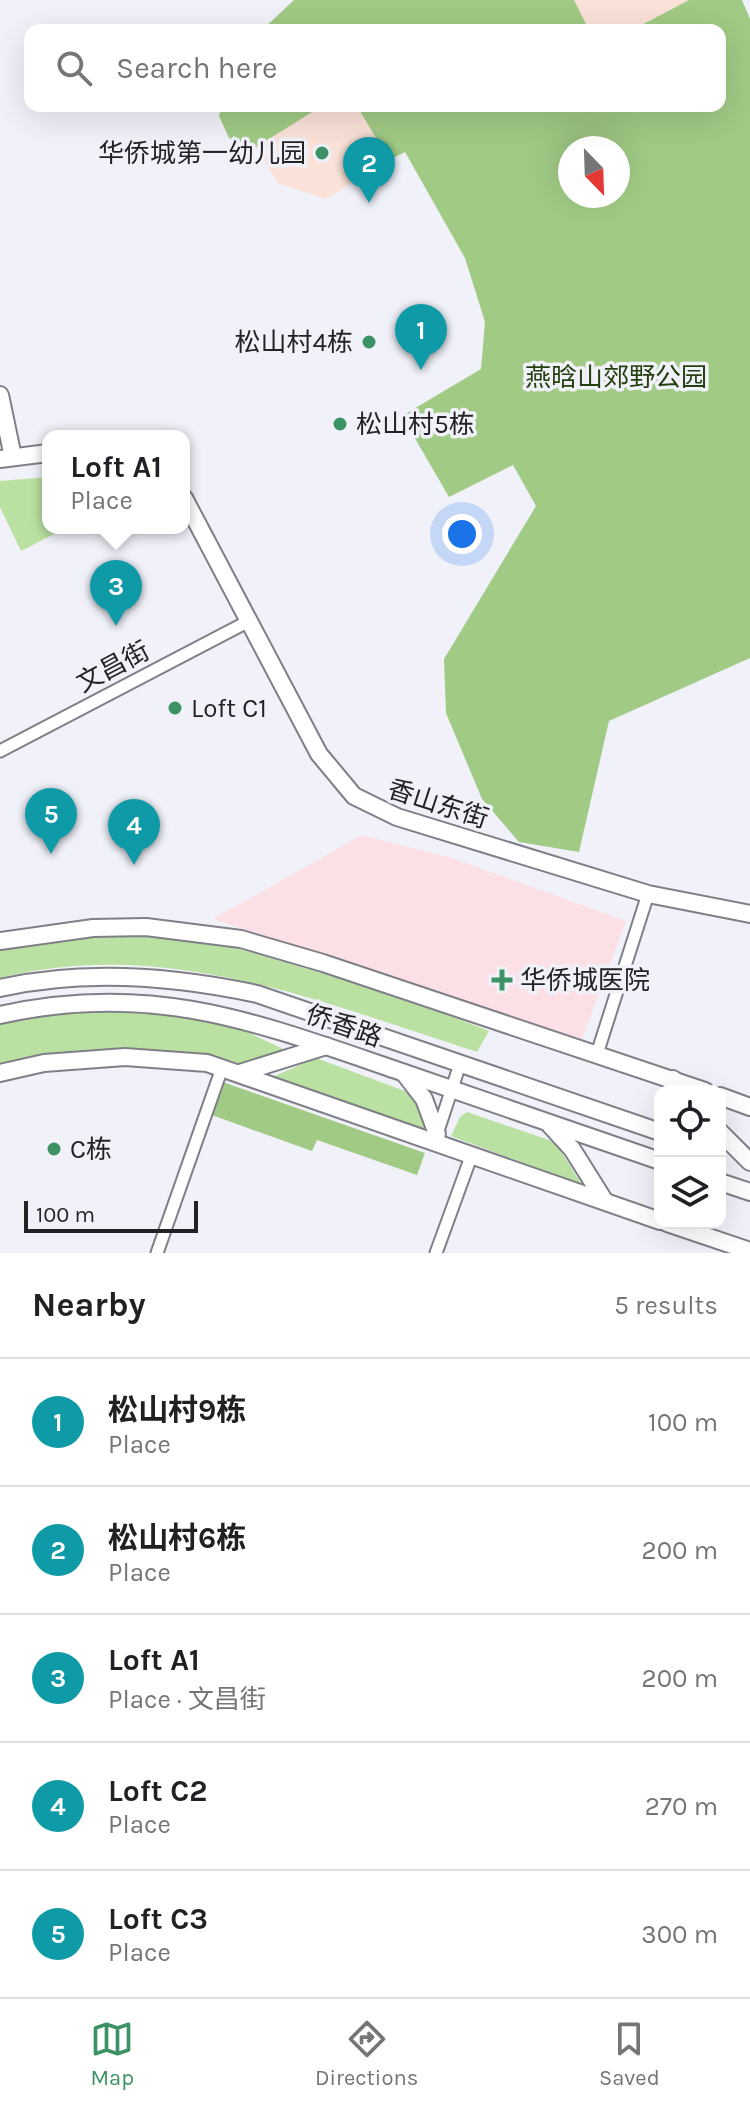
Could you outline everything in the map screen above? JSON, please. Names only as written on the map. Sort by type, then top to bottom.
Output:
[{"type":"main road","points":[[0,395],[7,458],[42,454]]},
{"type":"main road","name":"香山东街","points":[[190,510],[319,754],[334,776],[363,802],[397,817],[648,894],[750,914]]},
{"type":"main road","points":[[0,941],[93,928],[146,927],[241,939],[689,1085]]},
{"type":"main road","name":"侨香路","points":[[0,988],[110,977],[209,984],[257,994],[654,1130]]},
{"type":"main road","name":"侨香路","points":[[0,1015],[70,1004],[162,1003],[243,1019],[654,1159]]},
{"type":"main road","points":[[240,1073],[326,1046]]},
{"type":"main road","points":[[407,1046],[401,1071],[424,1099],[436,1138]]},
{"type":"main road","points":[[0,1073],[44,1063],[125,1057],[165,1057],[222,1068],[436,1138],[472,1154],[654,1219]]},
{"type":"main road","points":[[673,1079],[680,1085]]},
{"type":"main road","points":[[726,1098],[750,1107]]},
{"type":"main road","points":[[578,1133],[587,1107]]},
{"type":"main road","points":[[546,1121],[572,1149],[604,1200]]},
{"type":"main road","points":[[726,1138],[750,1162]]},
{"type":"main road","points":[[726,1154],[750,1162]]},
{"type":"main road","points":[[726,1184],[750,1192]]},
{"type":"main road","points":[[685,1229],[750,1251]]},
{"type":"street","name":"文昌街","points":[[0,751],[247,622]]},
{"type":"street","points":[[597,1054],[648,894]]},
{"type":"street","points":[[436,1138],[460,1064]]},
{"type":"street","points":[[157,1253],[222,1068]]},
{"type":"street","points":[[436,1253],[472,1154]]},
{"type":"shaded area","points":[[574,0],[689,0],[643,24],[586,24]]},
{"type":"shaded area","name":"华侨城第一幼儿园","points":[[312,112],[361,112],[389,160],[326,199],[278,183],[256,147]]},
{"type":"shaded area","name":"华侨城医院","points":[[362,835],[455,859],[626,921],[582,1039],[213,919]]},
{"type":"green space","points":[[294,0],[574,0],[586,24],[268,24]]},
{"type":"green space","name":"燕晗山郊野公园","points":[[689,0],[742,0],[750,19],[750,658],[609,721],[579,852],[519,842],[482,799],[446,713],[444,659],[536,506],[513,465],[449,497],[402,416],[481,369],[485,322],[465,258],[405,152],[389,160],[361,112],[726,112],[726,24],[643,24]]},
{"type":"green space","points":[[220,112],[312,112],[256,147],[229,138],[219,116]]},
{"type":"green space","points":[[42,478],[42,534],[54,534],[21,551],[0,507],[0,481]]},
{"type":"green space","points":[[93,936],[191,938],[243,950],[406,998],[489,1031],[477,1052],[301,996],[242,980],[182,970],[122,965],[61,967],[0,978],[0,948]]},
{"type":"green space","points":[[83,1010],[142,1010],[228,1023],[290,1052],[238,1068],[118,1050],[71,1053],[0,1066],[0,1024]]},
{"type":"green space","points":[[316,1058],[413,1094],[425,1130],[270,1078]]},
{"type":"green space","points":[[220,1081],[425,1153],[417,1175],[317,1140],[312,1151],[209,1114]]},
{"type":"green space","points":[[467,1112],[555,1142],[582,1185],[451,1136],[460,1117]]},
{"type":"place","name":"华侨城第一幼儿园","points":[[322,153]]},
{"type":"place","name":"松山村6栋","points":[[369,203]]},
{"type":"place","name":"松山村4栋","points":[[369,342]]},
{"type":"place","name":"松山村9栋","points":[[421,370]]},
{"type":"place","name":"松山村5栋","points":[[340,424]]},
{"type":"place","name":"Loft A1","points":[[116,626]]},
{"type":"place","name":"Loft C1","points":[[175,708]]},
{"type":"place","name":"Loft C3","points":[[51,854]]},
{"type":"place","name":"Loft C2","points":[[134,865]]},
{"type":"place","name":"华侨城医院","points":[[502,980]]},
{"type":"place","name":"C栋","points":[[54,1149]]}]
